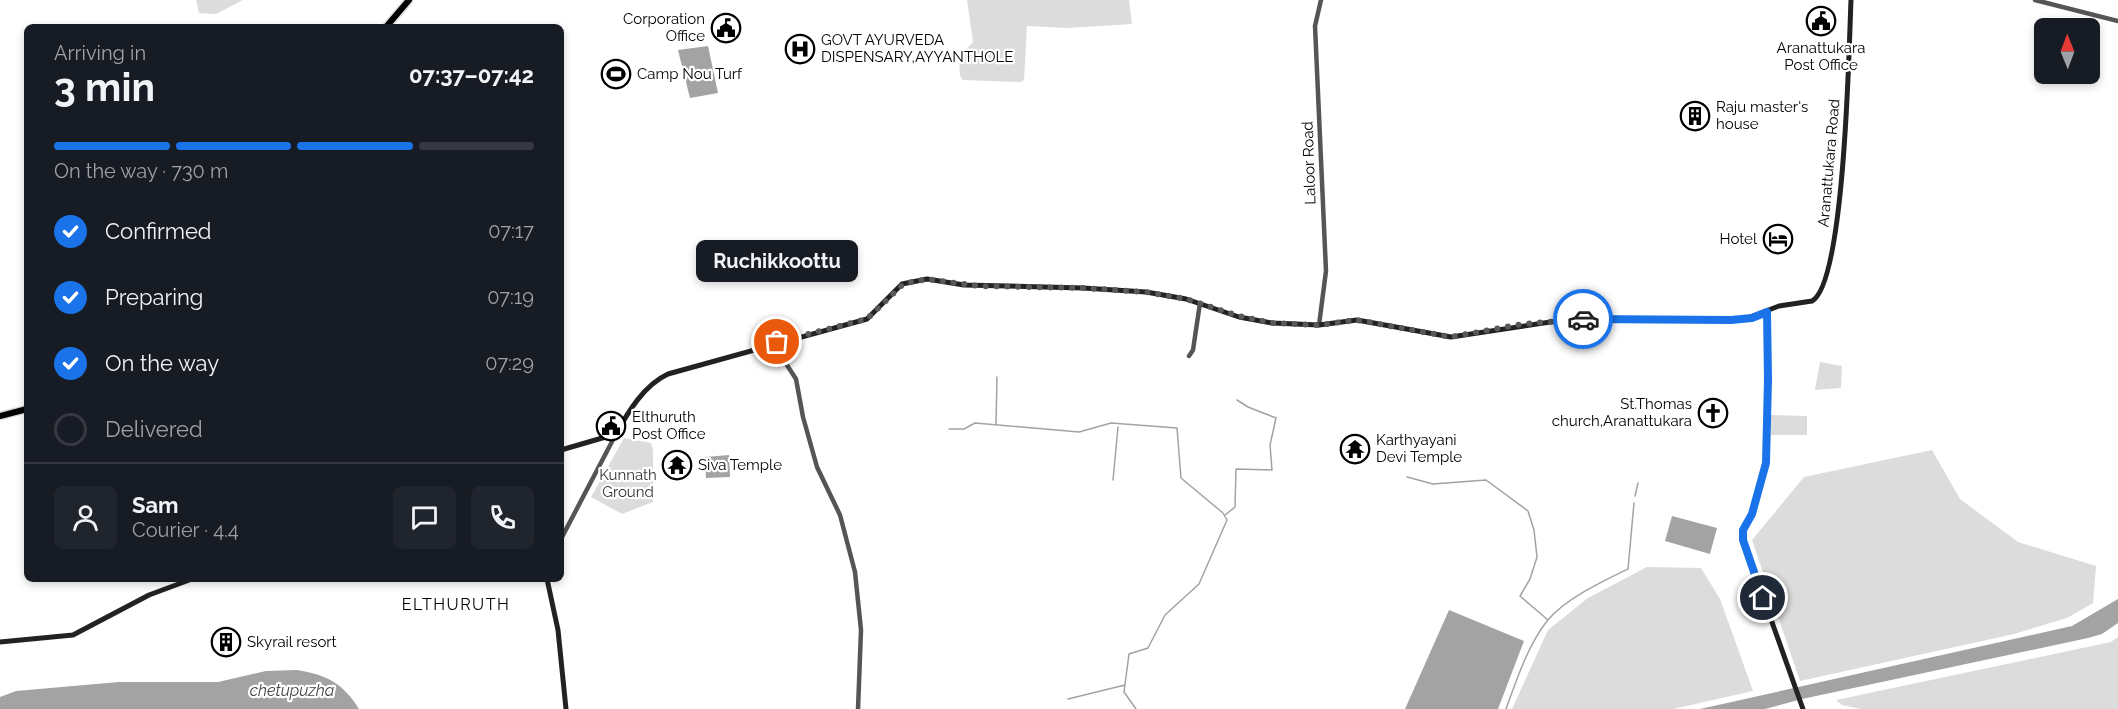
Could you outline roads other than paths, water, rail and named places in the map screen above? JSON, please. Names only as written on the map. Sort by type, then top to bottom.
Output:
[{"type":"main road","points":[[390,24],[409,0]]},
{"type":"main road","name":"Aranattukara Road","points":[[616,434],[635,404],[661,377],[777,342],[867,319],[903,284],[927,279],[971,286],[1083,288],[1146,292],[1200,303],[1250,319],[1272,323],[1319,325],[1357,320],[1426,334],[1462,337],[1522,324],[1570,319],[1731,320],[1752,318],[1779,306],[1816,299],[1826,277],[1839,214],[1851,0]]},
{"type":"main road","points":[[1767,312],[1767,439],[1759,493],[1752,514],[1743,530],[1743,540],[1803,709]]},
{"type":"main road","points":[[0,416],[24,410]]},
{"type":"main road","points":[[564,449],[616,434]]},
{"type":"main road","points":[[0,642],[73,635],[150,595],[184,582]]},
{"type":"main road","points":[[548,582],[558,630],[566,709]]},
{"type":"street","name":"Laloor Road","points":[[1319,325],[1326,271],[1315,26],[1321,0]]},
{"type":"street","points":[[2035,0],[2118,21]]},
{"type":"street","points":[[1189,356],[1193,350],[1200,303]]},
{"type":"street","points":[[777,342],[783,358],[796,379],[805,428],[827,493],[840,514],[855,572],[861,630],[858,709]]},
{"type":"street","points":[[564,533],[616,434]]},
{"type":"water","points":[[708,46],[718,93],[690,98],[678,50]]},
{"type":"water","points":[[729,455],[730,477],[706,478],[705,457]]},
{"type":"water","points":[[1672,516],[1717,528],[1710,554],[1665,541]]},
{"type":"water","points":[[2118,599],[2118,623],[2102,634],[2088,638],[1802,699],[1765,709],[1700,709],[2072,626]]},
{"type":"water","points":[[1449,610],[1524,641],[1498,709],[1405,709]]},
{"type":"water","name":"chetupuzha","points":[[297,670],[333,682],[347,693],[359,709],[0,709],[0,697],[16,691],[119,682],[218,682],[266,671]]},
{"type":"waterway","points":[[996,424],[997,377]]},
{"type":"waterway","points":[[1225,515],[1235,507],[1236,469],[1272,470],[1270,445],[1276,418],[1237,400]]},
{"type":"waterway","points":[[949,429],[964,429],[975,423],[1079,432],[1111,423],[1177,428],[1181,478],[1223,513],[1227,520],[1199,584],[1165,615],[1148,648],[1129,654],[1124,692],[1136,709]]},
{"type":"waterway","points":[[1113,480],[1118,427]]},
{"type":"waterway","points":[[1407,477],[1433,484],[1486,480],[1528,511],[1534,530],[1537,557],[1530,579],[1520,596],[1548,620]]},
{"type":"waterway","points":[[1635,496],[1638,483]]},
{"type":"waterway","points":[[1506,709],[1528,652],[1547,621],[1574,598],[1628,569],[1634,503]]},
{"type":"waterway","points":[[1068,699],[1125,685]]},
{"type":"place","name":"Aranattukara Post Office","points":[[1821,21]]},
{"type":"place","name":"Corporation Office","points":[[726,28]]},
{"type":"place","name":"GOVT AYURVEDA DISPENSARY,AYYANTHOLE","points":[[800,49]]},
{"type":"place","name":"Camp Nou Turf","points":[[616,74]]},
{"type":"place","name":"Raju master's house","points":[[1695,116]]},
{"type":"place","name":"Hotel","points":[[1778,239]]},
{"type":"place","name":"Ruchikkoottu","points":[[777,342]]},
{"type":"place","name":"St.Thomas church,Aranattukara","points":[[1713,413]]},
{"type":"place","name":"Elthuruth Post Office","points":[[611,426]]},
{"type":"place","name":"Karthyayani Devi Temple","points":[[1355,449]]},
{"type":"place","name":"Siva Temple","points":[[677,465]]},
{"type":"place","name":"Skyrail resort","points":[[226,642]]},
{"type":"district","name":"ELTHURUTH","points":[[456,604]]},
{"type":"park label","name":"Kunnath Ground","points":[[628,484]]}]
